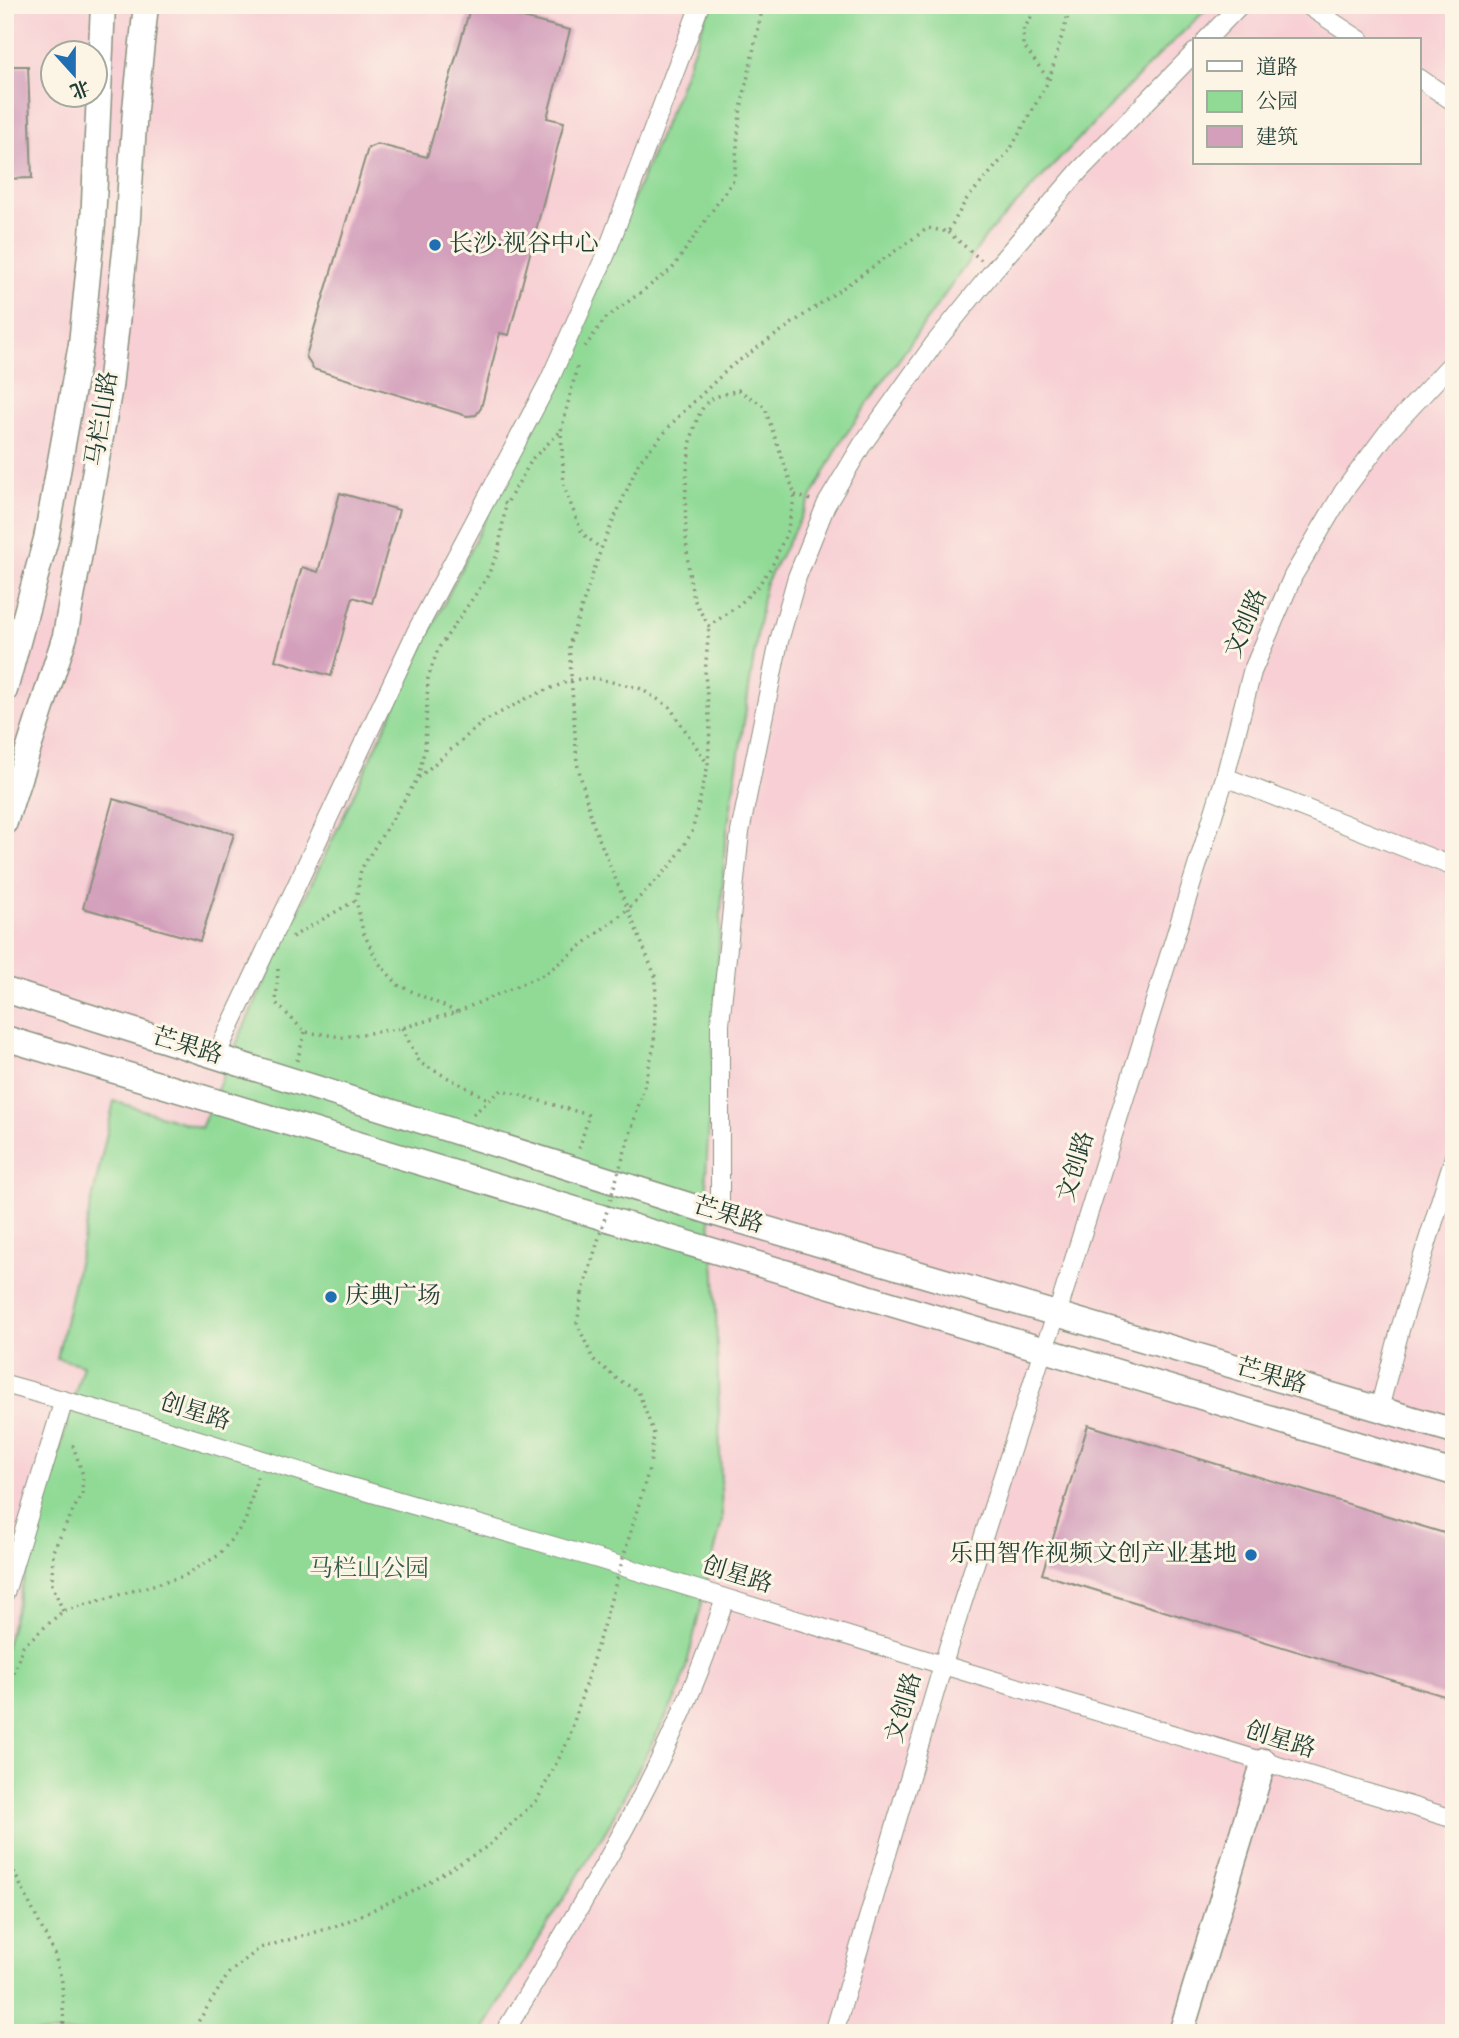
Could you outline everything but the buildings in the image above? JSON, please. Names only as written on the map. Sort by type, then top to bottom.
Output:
[{"type":"main road","name":"马栏山路","points":[[5,690],[46,539],[81,344],[93,224],[103,5]]},
{"type":"main road","name":"马栏山路","points":[[5,822],[65,636],[110,387],[127,233],[135,109],[146,5]]},
{"type":"main road","name":"芒果路","points":[[5,990],[720,1214],[1454,1430]]},
{"type":"main road","name":"芒果路","points":[[5,1038],[1454,1473]]},
{"type":"main road","points":[[1181,2033],[1264,1761]]},
{"type":"street","points":[[216,1056],[417,630],[549,381],[606,254],[700,5]]},
{"type":"street","points":[[1208,38],[1240,5]]},
{"type":"street","points":[[1307,5],[1357,38]]},
{"type":"street","points":[[720,1214],[720,1024],[738,846],[779,641],[797,577],[826,505],[870,434],[934,344],[993,271],[1080,170],[1193,54]]},
{"type":"street","points":[[1420,79],[1454,102]]},
{"type":"street","name":"文创路","points":[[834,2033],[943,1665],[1043,1350],[1057,1314],[1225,777],[1252,672],[1293,576],[1343,492],[1387,433],[1454,361]]},
{"type":"street","points":[[1225,777],[1454,867]]},
{"type":"street","points":[[1379,1409],[1401,1326],[1454,1157]]},
{"type":"street","name":"创星路","points":[[5,1384],[141,1422],[1454,1819]]},
{"type":"street","points":[[5,1593],[64,1400]]},
{"type":"street","points":[[504,2033],[589,1894],[635,1809],[694,1687],[725,1598]]},
{"type":"path","points":[[601,549],[582,533],[564,487],[561,431],[580,355],[605,319],[672,269],[734,179],[740,113],[764,5]]},
{"type":"path","points":[[1039,5],[1023,30],[1023,45],[1049,80]]},
{"type":"path","points":[[948,232],[966,200],[1010,150],[1049,80],[1072,5]]},
{"type":"path","points":[[191,2033],[229,1973],[260,1948],[337,1926],[414,1891],[488,1846],[537,1800],[568,1741],[650,1465],[654,1434],[638,1391],[617,1380],[593,1359],[577,1324],[582,1294],[654,1046],[656,978],[593,824],[577,763],[569,645],[601,549],[639,462],[677,418],[730,368],[928,228],[948,232],[993,271]]},
{"type":"path","points":[[278,964],[276,1003],[305,1032],[343,1037],[402,1028],[457,1012],[545,974],[627,910],[673,863],[692,832],[708,765],[710,726],[705,674],[709,626],[694,600],[685,554],[686,488],[693,424],[708,401],[738,390],[764,407],[795,495],[787,532],[772,566],[758,586],[739,605],[709,626]]},
{"type":"path","points":[[701,395],[708,401]]},
{"type":"path","points":[[418,778],[425,748],[428,678],[438,649],[486,579],[499,553],[506,504],[533,458],[561,431]]},
{"type":"path","points":[[488,497],[506,504]]},
{"type":"path","points":[[457,1012],[398,985],[378,962],[363,932],[356,900],[360,869],[418,778],[482,722],[529,697],[572,680],[594,678],[639,688],[669,706],[708,765]]},
{"type":"path","points":[[287,947],[291,938],[310,925],[356,900]]},
{"type":"path","points":[[402,1028],[420,1063],[490,1100]]},
{"type":"path","points":[[292,1080],[305,1032]]},
{"type":"path","points":[[453,1130],[502,1090],[589,1115],[574,1168]]},
{"type":"path","points":[[51,1446],[73,1446],[83,1475],[82,1493],[53,1551],[52,1584],[63,1611]]},
{"type":"path","points":[[5,1700],[11,1675],[23,1646],[63,1611],[184,1576],[219,1555],[244,1522],[263,1460]]},
{"type":"path","points":[[5,1844],[12,1868],[55,1955],[62,1982],[64,2033]]},
{"type":"shaded area","points":[[5,5],[1454,5],[1454,2033],[5,2033]]},
{"type":"green space","name":"马栏山公园","points":[[710,5],[1211,5],[1152,62],[987,235],[842,440],[765,585],[725,845],[706,1175],[715,1274],[722,1521],[681,1688],[608,1827],[481,2033],[5,2033],[5,1649],[83,1365],[57,1358],[114,1101],[201,1128],[240,1035],[433,626],[583,318],[676,97]]},
{"type":"place","name":"长沙·视谷中心","points":[[435,245]]},
{"type":"place","name":"庆典广场","points":[[331,1297]]},
{"type":"place","name":"乐田智作视频文创产业基地","points":[[1251,1555]]}]
